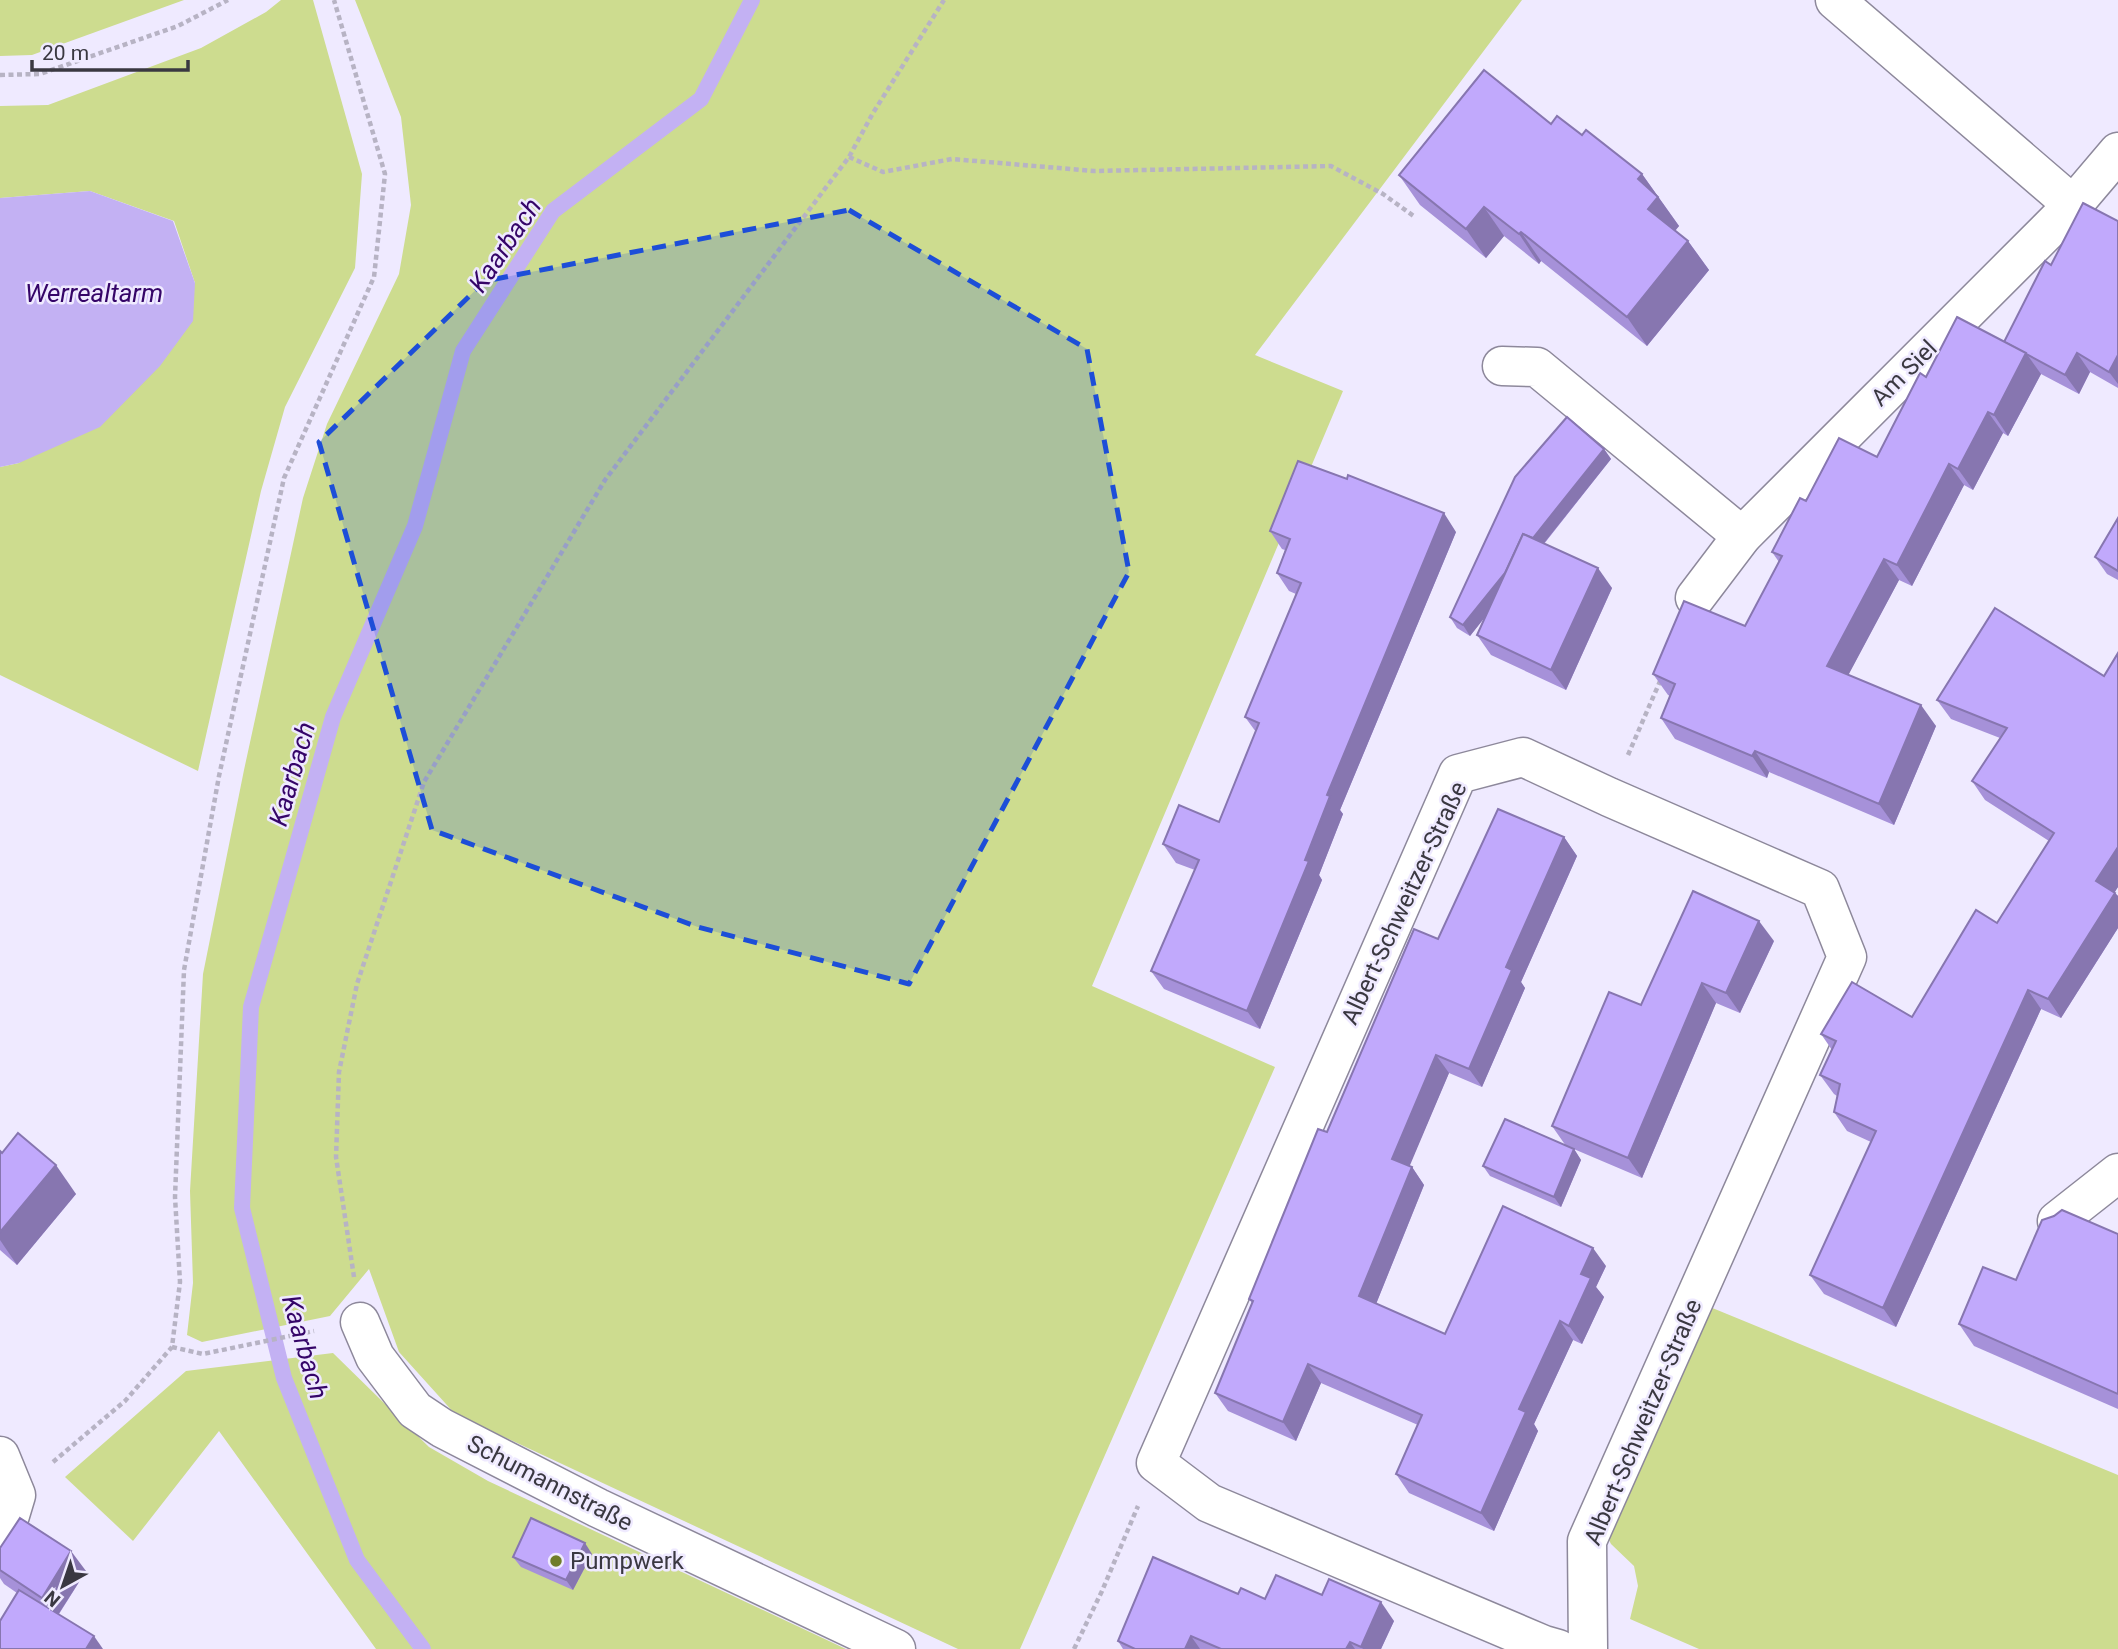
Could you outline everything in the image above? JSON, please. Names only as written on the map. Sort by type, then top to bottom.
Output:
[{"type":"street","points":[[1835,0],[2073,205]]},
{"type":"street","name":"Am Siel","points":[[1695,598],[1742,536],[2073,205],[2118,152]]},
{"type":"street","points":[[1502,366],[1537,368],[1742,536]]},
{"type":"street","name":"Albert-Schweitzer-Straße","points":[[1156,1463],[1458,774],[1523,757],[1820,889],[1847,957],[1587,1541],[1588,1649]]},
{"type":"street","points":[[2057,1221],[2118,1173]]},
{"type":"street","name":"Schumannstraße","points":[[342,1325],[375,1357],[415,1410],[442,1428],[598,1508],[896,1649]]},
{"type":"street","points":[[0,1456],[16,1494],[10,1515],[0,1534]]},
{"type":"street","points":[[1156,1463],[1209,1503],[1558,1649]]},
{"type":"path","points":[[0,75],[40,74],[178,26],[228,0]]},
{"type":"path","points":[[16,1494],[125,1401],[172,1347],[180,1282],[175,1197],[184,970],[219,776],[284,478],[374,277],[385,174],[334,0]]},
{"type":"path","points":[[172,1347],[203,1354],[342,1325],[337,1157],[339,1072],[357,984],[424,782],[605,480],[849,157],[873,113],[944,0]]},
{"type":"path","points":[[849,157],[883,172],[952,159],[1094,171],[1331,166],[1383,194],[1415,217]]},
{"type":"path","points":[[1609,797],[1666,668]]},
{"type":"path","points":[[1074,1649],[1102,1591],[1156,1463]]},
{"type":"highlighted area","points":[[849,210],[1087,349],[1129,572],[909,984],[698,927],[432,830],[319,442],[485,281]]},
{"type":"green space","points":[[0,0],[184,0],[32,55],[0,56]]},
{"type":"green space","points":[[281,0],[313,0],[362,174],[355,268],[285,407],[261,491],[198,771],[0,675],[0,467],[19,463],[195,283],[174,221],[90,191],[0,198],[0,106],[48,105],[201,48],[266,12]]},
{"type":"green space","points":[[355,0],[1522,0],[1255,355],[1343,391],[1092,986],[1275,1067],[1020,1649],[958,1649],[455,1414],[399,1352],[369,1269],[330,1316],[202,1342],[187,1335],[193,1283],[190,1191],[203,974],[303,498],[327,424],[399,274],[411,205],[401,117]]},
{"type":"green space","points":[[1688,1298],[2118,1475],[2118,1649],[1699,1649],[1630,1619],[1638,1586],[1634,1566],[1611,1544],[1600,1522]]},
{"type":"green space","points":[[333,1353],[429,1447],[488,1481],[846,1649],[376,1649],[219,1431],[133,1541],[65,1477],[186,1371]]},
{"type":"water","name":"Werrealtarm","points":[[90,191],[173,221],[195,283],[193,321],[160,366],[100,427],[19,463],[0,467],[0,198]]},
{"type":"building","points":[[1484,70],[1551,124],[1557,116],[1582,135],[1586,130],[1642,174],[1638,179],[1658,197],[1648,209],[1688,241],[1627,317],[1521,232],[1519,234],[1484,207],[1466,229],[1399,175]]},
{"type":"building","points":[[2083,203],[2118,221],[2118,355],[2109,372],[2077,353],[2065,375],[2004,342],[2045,261],[2051,265]]},
{"type":"building","points":[[1957,317],[2026,353],[1994,415],[1988,412],[1958,469],[1949,464],[1897,565],[1884,559],[1827,666],[1921,705],[1879,804],[1755,751],[1752,756],[1661,718],[1675,684],[1653,674],[1684,601],[1745,626],[1782,556],[1772,552],[1800,498],[1806,501],[1839,438],[1877,457],[1920,373],[1926,377]]},
{"type":"building","points":[[1567,417],[1604,449],[1533,538],[1523,534],[1505,573],[1463,625],[1450,617],[1515,477]]},
{"type":"building","points":[[1298,461],[1347,479],[1348,475],[1444,513],[1327,795],[1330,796],[1305,860],[1309,861],[1247,1011],[1151,971],[1199,860],[1163,844],[1179,805],[1219,822],[1259,723],[1245,717],[1301,583],[1277,573],[1290,539],[1270,531]]},
{"type":"building","points":[[2118,518],[2118,571],[2095,557]]},
{"type":"building","points":[[1523,534],[1598,568],[1551,670],[1477,635]]},
{"type":"building","points":[[1995,608],[2104,676],[2118,653],[2118,847],[2096,881],[2115,893],[2048,999],[2028,990],[1883,1308],[1810,1275],[1876,1131],[1834,1112],[1840,1084],[1820,1075],[1836,1041],[1821,1034],[1852,982],[1912,1017],[1976,910],[1997,923],[2054,833],[1972,781],[2007,728],[1937,700]]},
{"type":"building","points":[[1498,809],[1564,837],[1506,967],[1512,970],[1469,1069],[1436,1055],[1392,1159],[1412,1167],[1359,1296],[1445,1334],[1503,1206],[1593,1248],[1581,1274],[1591,1278],[1569,1326],[1560,1321],[1519,1409],[1526,1412],[1481,1513],[1396,1474],[1422,1415],[1308,1364],[1283,1422],[1215,1393],[1253,1301],[1249,1299],[1318,1129],[1327,1132],[1414,929],[1438,939]]},
{"type":"building","points":[[1693,891],[1759,921],[1726,993],[1702,983],[1628,1158],[1552,1126],[1609,992],[1641,1005]]},
{"type":"building","points":[[1505,1119],[1574,1149],[1554,1197],[1483,1166]]},
{"type":"building","points":[[18,1133],[56,1165],[0,1232],[0,1151],[2,1153]]},
{"type":"building","points":[[2062,1210],[2118,1234],[2118,1394],[1959,1324],[1983,1267],[2016,1280],[2042,1220]]},
{"type":"building","points":[[20,1518],[71,1551],[42,1598],[0,1570],[0,1548]]},
{"type":"building","name":"Pumpwerk","points":[[531,1518],[585,1543],[566,1580],[513,1557]]},
{"type":"building","points":[[1153,1557],[1238,1594],[1241,1588],[1265,1599],[1276,1575],[1322,1595],[1329,1579],[1381,1602],[1361,1647],[1350,1642],[1346,1649],[1221,1649],[1191,1636],[1185,1649],[1135,1649],[1118,1641]]},
{"type":"building","points":[[19,1590],[94,1636],[86,1649],[0,1649],[0,1621]]},
{"type":"waterway","name":"Kaarbach","points":[[423,1649],[357,1560],[284,1378],[242,1208],[251,1007],[333,717],[415,526],[463,351],[553,211],[701,99],[752,0]]},
{"type":"place","name":"Pumpwerk","points":[[556,1561]]}]
